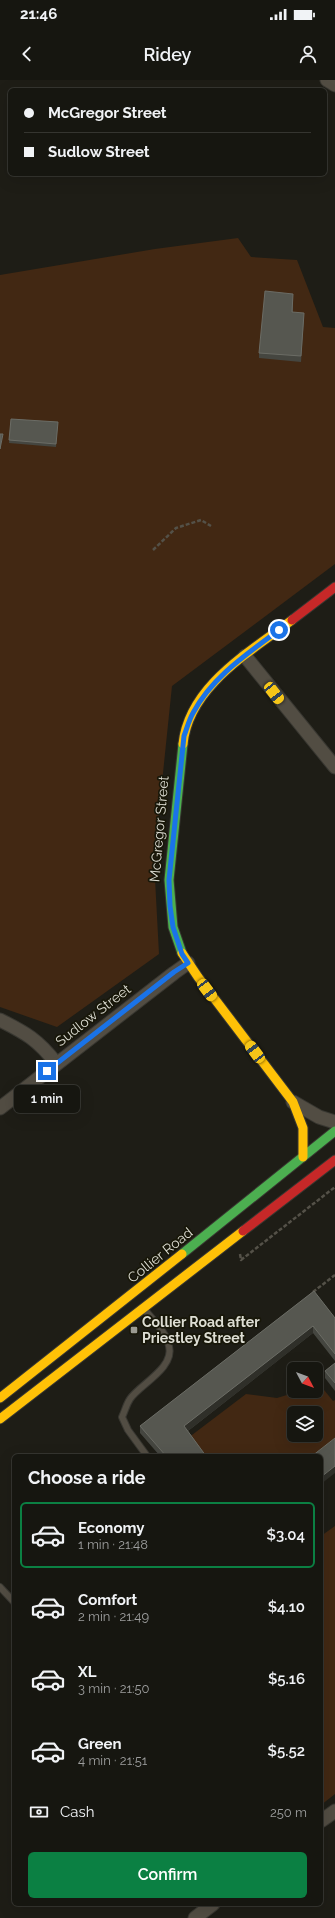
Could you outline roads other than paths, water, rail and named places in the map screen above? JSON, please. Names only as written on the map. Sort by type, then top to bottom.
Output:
[{"type":"main road","name":"McGregor Street","points":[[303,1157],[305,1136],[302,1122],[293,1102],[182,954],[173,927],[170,906],[169,880],[184,736],[192,714],[202,697],[214,682],[245,656],[335,587]]},
{"type":"main road","name":"Collier Road","points":[[0,1419],[335,1131]]},
{"type":"main road","name":"Collier Road","points":[[0,1398],[335,1160]]},
{"type":"street","points":[[327,80],[335,85]]},
{"type":"street","points":[[245,656],[335,767]]},
{"type":"street","name":"Sudlow Street","points":[[0,1108],[174,972],[188,963]]},
{"type":"street","points":[[0,1020],[25,1032],[38,1042],[56,1064]]},
{"type":"street","name":"McGregor Street","points":[[293,1102],[319,1117],[335,1122]]},
{"type":"street","points":[[323,1819],[335,1810]]},
{"type":"street","points":[[196,1912],[209,1906]]},
{"type":"lane","points":[[138,1301],[164,1334],[170,1348],[168,1358],[161,1369],[130,1399],[122,1417],[128,1430],[146,1454]]},
{"type":"lane","points":[[0,1587],[12,1600]]},
{"type":"place","name":"Collier Road after Priestley Street","points":[[134,1330]]}]
